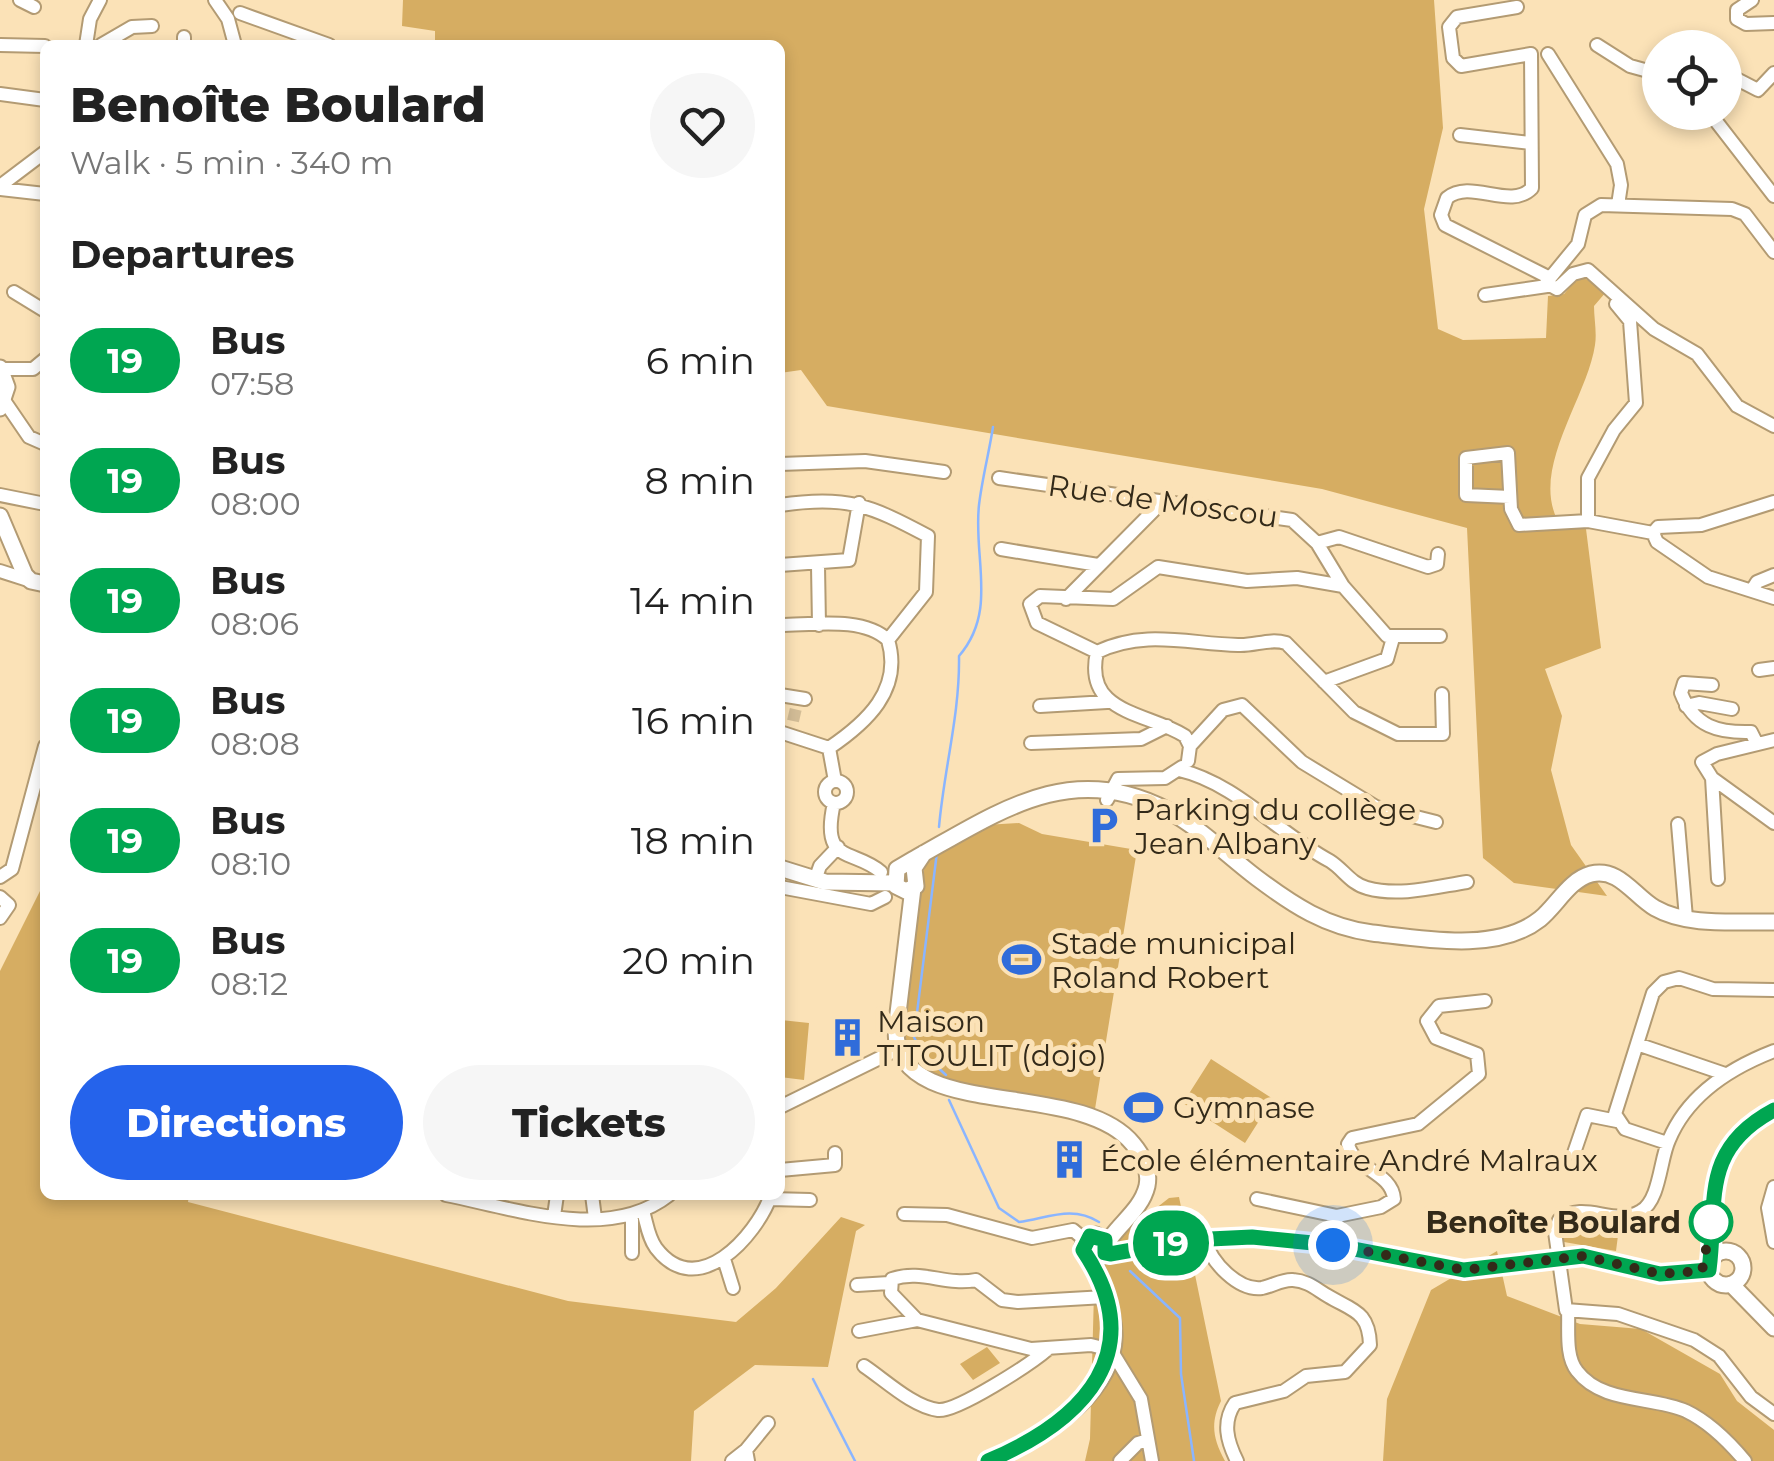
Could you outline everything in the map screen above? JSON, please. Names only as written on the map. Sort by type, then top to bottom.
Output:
[{"type":"main road","points":[[0,368],[7,387],[2,404]]},
{"type":"main road","points":[[0,516],[38,583]]},
{"type":"main road","points":[[785,870],[816,880],[899,879],[924,853],[978,823],[1066,799],[1108,796],[1208,840],[1295,906],[1332,924],[1372,933],[1475,940],[1515,935],[1592,874],[1616,876],[1657,910],[1686,918],[1774,922]]},
{"type":"main road","points":[[899,879],[908,908],[890,1030],[895,1050],[909,1068],[943,1088],[1068,1106],[1093,1114],[1120,1131],[1144,1160],[1148,1183],[1138,1206],[1098,1246],[1105,1297],[1113,1321],[1110,1350],[1098,1381],[1076,1408],[1047,1431],[988,1461]]},
{"type":"main road","points":[[1774,1110],[1737,1137],[1720,1164],[1710,1206],[1717,1282],[1739,1286],[1774,1328]]},
{"type":"main road","points":[[1716,1259],[1741,1260],[1739,1286]]},
{"type":"street","points":[[20,0],[34,7]]},
{"type":"street","points":[[87,40],[90,19],[100,0]]},
{"type":"street","points":[[214,0],[316,40]]},
{"type":"street","points":[[1752,0],[1737,10],[1737,19],[1746,24],[1774,24]]},
{"type":"street","points":[[1517,7],[1456,16],[1450,23],[1449,34],[1453,58],[1461,66],[1531,54],[1530,192],[1512,196],[1458,192],[1446,198],[1441,216],[1445,225],[1557,288],[1572,274],[1588,270],[1654,329],[1697,354],[1737,406],[1774,426]]},
{"type":"street","points":[[235,40],[238,11]]},
{"type":"street","points":[[110,40],[132,27],[152,26]]},
{"type":"street","points":[[1597,44],[1642,70]]},
{"type":"street","points":[[0,45],[40,46]]},
{"type":"street","points":[[1548,54],[1617,164],[1618,205]]},
{"type":"street","points":[[1742,82],[1758,90],[1774,74]]},
{"type":"street","points":[[0,94],[40,99]]},
{"type":"street","points":[[1722,130],[1774,196]]},
{"type":"street","points":[[1460,135],[1530,143]]},
{"type":"street","points":[[0,188],[40,156]]},
{"type":"street","points":[[0,188],[40,193]]},
{"type":"street","points":[[1485,295],[1548,282],[1578,244],[1585,215],[1592,208],[1618,205],[1732,209],[1745,214],[1774,252]]},
{"type":"street","points":[[14,292],[40,308]]},
{"type":"street","points":[[1588,521],[1588,478],[1614,430],[1636,403],[1630,321],[1616,304]]},
{"type":"street","points":[[0,368],[39,371]]},
{"type":"street","points":[[2,404],[30,437],[40,442]]},
{"type":"street","points":[[1510,497],[1472,498],[1464,486],[1466,458],[1508,453],[1510,497],[1519,524],[1588,521],[1653,533],[1663,526],[1702,525],[1774,502]]},
{"type":"street","points":[[785,464],[865,461],[944,472]]},
{"type":"street","name":"Rue de Moscou","points":[[999,478],[1292,520],[1318,543],[1343,586],[1393,638]]},
{"type":"street","points":[[0,495],[40,503]]},
{"type":"street","points":[[785,504],[837,499],[859,503],[922,533],[931,542],[922,601],[888,640]]},
{"type":"street","points":[[1066,599],[1164,500]]},
{"type":"street","points":[[785,564],[818,566],[849,560],[859,503]]},
{"type":"street","points":[[1653,533],[1657,542],[1708,577],[1774,598]]},
{"type":"street","name":"Rue de Moscou","points":[[1318,543],[1339,537],[1428,567],[1437,564],[1438,554]]},
{"type":"street","points":[[1001,550],[1098,565]]},
{"type":"street","points":[[818,566],[819,625]]},
{"type":"street","points":[[1097,652],[1032,619],[1030,604],[1034,599],[1120,597],[1158,567],[1247,581],[1297,578],[1343,586]]},
{"type":"street","points":[[0,571],[38,583]]},
{"type":"street","points":[[1752,590],[1757,582],[1774,576]]},
{"type":"street","points":[[785,625],[872,629],[888,640],[893,668],[890,686],[861,724],[828,748]]},
{"type":"street","points":[[1324,682],[1387,658],[1393,638],[1440,636]]},
{"type":"street","points":[[1097,652],[1116,643],[1160,637],[1238,646],[1277,640],[1292,647],[1354,712],[1410,737],[1443,734],[1442,694]]},
{"type":"street","points":[[1097,652],[1098,683],[1108,702]]},
{"type":"street","points":[[1758,670],[1774,668]]},
{"type":"street","points":[[1712,685],[1684,683],[1681,693],[1686,706],[1712,729],[1727,734],[1751,732],[1757,744]]},
{"type":"street","points":[[1040,706],[1108,702],[1167,726],[1185,736],[1190,746]]},
{"type":"street","points":[[1686,706],[1698,703],[1732,709]]},
{"type":"street","points":[[1108,796],[1123,777],[1158,779],[1183,766],[1190,746],[1223,710],[1242,705],[1302,762],[1376,807],[1436,822]]},
{"type":"street","points":[[785,888],[871,904],[899,879],[848,858],[838,847],[830,824],[834,803],[844,800],[846,790],[835,781],[828,748],[793,715]]},
{"type":"street","points":[[1031,743],[1141,738],[1167,726]]},
{"type":"street","points":[[1774,740],[1704,759],[1703,768],[1774,823]]},
{"type":"street","points":[[0,876],[12,868],[40,764]]},
{"type":"street","points":[[1183,766],[1207,775],[1299,846],[1334,863],[1367,888],[1406,891],[1467,882]]},
{"type":"street","points":[[1712,778],[1718,879]]},
{"type":"street","points":[[1678,824],[1686,918]]},
{"type":"street","points":[[816,880],[820,866],[838,847]]},
{"type":"street","points":[[0,897],[9,905],[0,918]]},
{"type":"street","points":[[1667,1143],[1624,1129],[1617,1121],[1616,1107],[1653,993],[1664,982],[1679,978],[1714,989],[1774,990]]},
{"type":"street","points":[[1257,1199],[1337,1216],[1390,1205],[1394,1199],[1388,1183],[1353,1157],[1348,1144],[1352,1138],[1418,1124],[1478,1074],[1478,1054],[1432,1034],[1426,1021],[1439,1006],[1484,1000]]},
{"type":"street","points":[[1638,1044],[1724,1074]]},
{"type":"street","points":[[785,1105],[895,1050]]},
{"type":"street","points":[[1745,1461],[1726,1439],[1686,1411],[1619,1396],[1589,1382],[1571,1360],[1568,1310],[1555,1232],[1567,1214],[1578,1210],[1631,1215],[1650,1203],[1667,1143],[1687,1110],[1724,1074],[1774,1051]]},
{"type":"street","points":[[1574,1153],[1587,1115],[1617,1121]]},
{"type":"street","points":[[785,1170],[835,1165],[835,1152]]},
{"type":"street","points":[[1774,1186],[1768,1208],[1774,1242]]},
{"type":"street","points":[[785,1198],[810,1200]]},
{"type":"street","points":[[472,1200],[554,1216],[594,1218],[637,1212],[660,1200]]},
{"type":"street","points":[[554,1216],[556,1200]]},
{"type":"street","points":[[592,1200],[594,1218]]},
{"type":"street","points":[[637,1212],[653,1244],[679,1267],[699,1268],[724,1260],[748,1238],[769,1200]]},
{"type":"street","points":[[632,1253],[637,1212]]},
{"type":"street","points":[[904,1214],[947,1214],[1032,1238],[1073,1230],[1098,1246],[1252,1237],[1333,1245],[1464,1270],[1559,1256],[1605,1259],[1660,1274],[1716,1259]]},
{"type":"street","points":[[1333,1245],[1337,1216]]},
{"type":"street","points":[[1206,1240],[1210,1257],[1245,1285],[1260,1288],[1288,1279],[1309,1283],[1360,1311],[1369,1325],[1370,1345],[1344,1372],[1306,1376],[1284,1391],[1236,1402],[1226,1421],[1226,1435],[1237,1461]]},
{"type":"street","points":[[724,1260],[733,1288]]},
{"type":"street","points":[[857,1285],[888,1282],[914,1273],[946,1282],[976,1280],[1002,1300],[1033,1304],[1105,1297]]},
{"type":"street","points":[[888,1282],[891,1293],[917,1320]]},
{"type":"street","points":[[1568,1310],[1618,1314],[1694,1340],[1719,1356],[1750,1397],[1774,1414]]},
{"type":"street","points":[[859,1331],[917,1320],[1048,1349],[1090,1345],[1110,1350],[1141,1399],[1152,1461]]},
{"type":"street","points":[[864,1366],[918,1403],[940,1411],[959,1405],[1048,1349]]},
{"type":"street","points":[[1098,1381],[1128,1384],[1141,1399]]},
{"type":"street","points":[[732,1461],[747,1456],[768,1423]]},
{"type":"street","points":[[1120,1461],[1138,1443],[1148,1440]]},
{"type":"shaded area","points":[[403,0],[1434,0],[1443,128],[1424,209],[1438,329],[1463,340],[1546,338],[1548,296],[1564,294],[1580,275],[1606,292],[1594,306],[1596,331],[1590,367],[1561,438],[1550,486],[1553,508],[1563,529],[1586,529],[1601,648],[1545,669],[1562,716],[1551,770],[1571,845],[1607,896],[1514,883],[1483,858],[1467,528],[1322,489],[827,406],[801,370],[785,372],[785,40],[435,40],[435,31],[402,26]]},
{"type":"shaded area","name":"Stade municipal Roland Robert","points":[[1019,823],[1042,834],[1137,850],[1095,1109],[932,1077],[909,1058],[901,1031],[925,863],[985,825]]},
{"type":"shaded area","points":[[40,891],[40,1200],[188,1200],[568,1301],[736,1322],[776,1288],[841,1217],[865,1225],[856,1231],[828,1367],[755,1365],[694,1411],[691,1461],[0,1461],[0,971]]},
{"type":"shaded area","points":[[785,1020],[809,1023],[804,1080],[785,1078]]},
{"type":"shaded area","points":[[1211,1059],[1273,1099],[1245,1143],[1183,1103]]},
{"type":"shaded area","points":[[1179,1197],[1221,1401],[1214,1431],[1225,1461],[1085,1461],[1090,1439],[1095,1256],[1169,1198]]},
{"type":"shaded area","points":[[1582,1216],[1620,1220],[1616,1251],[1564,1242],[1564,1228]]},
{"type":"shaded area","points":[[1497,1251],[1507,1296],[1580,1324],[1641,1329],[1720,1374],[1737,1401],[1774,1430],[1774,1461],[1383,1461],[1387,1399],[1431,1290]]},
{"type":"shaded area","points":[[987,1347],[1000,1363],[973,1380],[960,1364]]},
{"type":"waterway","points":[[939,827],[957,699],[959,656],[971,639],[981,602],[979,505],[993,427]]},
{"type":"waterway","points":[[937,852],[914,1037],[922,1053],[946,1075]]},
{"type":"waterway","points":[[949,1100],[999,1208],[1019,1222],[1069,1213],[1099,1222]]},
{"type":"waterway","points":[[1130,1271],[1180,1318],[1181,1374],[1194,1461]]},
{"type":"waterway","points":[[813,1379],[855,1461]]},
{"type":"tunnel","points":[[793,721],[796,708]]},
{"type":"bus line","name":"19","points":[[988,1461],[1047,1431],[1076,1408],[1107,1363],[1113,1321],[1092,1259],[1083,1250],[1083,1243],[1090,1236],[1105,1240],[1105,1253],[1110,1254],[1189,1240],[1252,1237],[1333,1245],[1464,1270],[1492,1269],[1559,1256],[1605,1259],[1660,1274],[1709,1270],[1714,1256],[1710,1206],[1720,1164],[1737,1137],[1774,1110]]},
{"type":"place","name":"Parking du collège Jean Albany","points":[[1104,826]]},
{"type":"place","name":"Stade municipal Roland Robert","points":[[1021,960]]},
{"type":"place","name":"Maison TITOULIT (dojo)","points":[[847,1038]]},
{"type":"place","name":"Gymnase","points":[[1143,1107]]},
{"type":"place","name":"École élémentaire André Malraux","points":[[1070,1160]]},
{"type":"place","name":"Benoîte Boulard","points":[[1711,1222]]},
{"type":"route","points":[[1333,1245],[1464,1270],[1583,1256],[1672,1274],[1702,1271],[1711,1222]]}]
